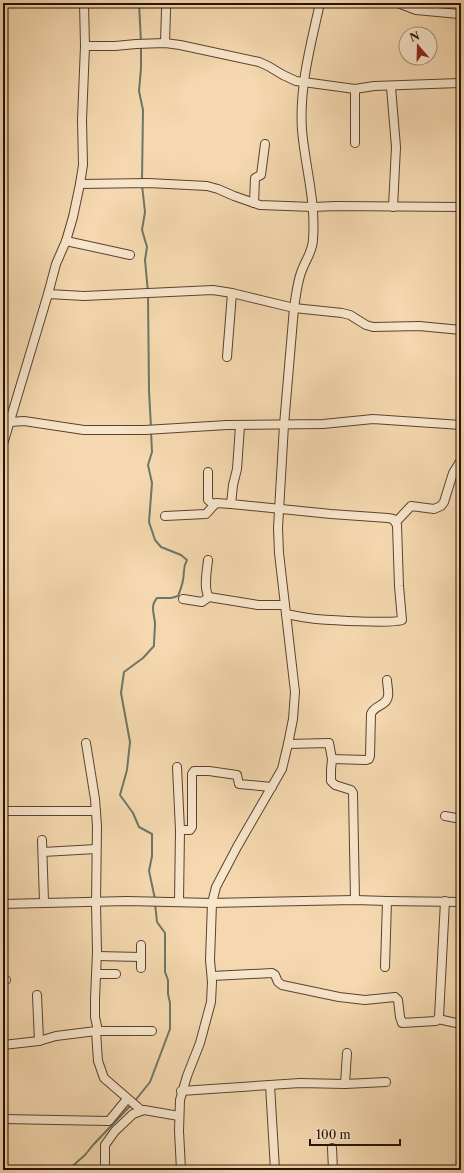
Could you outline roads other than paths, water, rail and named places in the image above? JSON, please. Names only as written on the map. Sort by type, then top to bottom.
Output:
[{"type":"street","points":[[3,444],[56,264],[66,241],[80,184],[82,165],[85,46],[84,3]]},
{"type":"street","points":[[181,1170],[179,1107],[181,1091],[200,1043],[212,994],[210,960],[212,903],[216,887],[282,769],[293,719],[295,692],[279,552],[279,508],[284,425],[294,308],[302,270],[313,245],[313,207],[302,131],[302,110],[303,83],[320,3]]},
{"type":"street","points":[[398,3],[416,10],[459,14]]},
{"type":"street","points":[[165,43],[166,10]]},
{"type":"street","points":[[85,46],[165,43],[180,45],[259,62],[283,75],[303,83],[332,85],[355,89],[374,86],[391,87],[460,83]]},
{"type":"street","points":[[391,87],[396,147],[393,207]]},
{"type":"street","points":[[355,89],[355,143]]},
{"type":"street","points":[[254,204],[255,178],[261,176],[265,144]]},
{"type":"street","points":[[80,184],[207,186],[254,204],[313,207],[461,207]]},
{"type":"street","points":[[66,241],[130,255]]},
{"type":"street","points":[[48,294],[84,296],[213,290],[294,308],[342,313],[350,315],[366,325],[373,327],[419,326],[461,330]]},
{"type":"street","points":[[227,357],[232,293]]},
{"type":"street","points":[[10,422],[24,421],[84,430],[161,430],[323,424],[373,419],[461,425]]},
{"type":"street","points":[[232,504],[233,485],[237,469],[240,426]]},
{"type":"street","points":[[286,614],[315,619],[386,622],[402,620],[396,522],[411,506],[434,509],[441,506],[444,502],[453,473],[461,460]]},
{"type":"street","points":[[208,472],[208,500],[214,505]]},
{"type":"street","points":[[165,516],[207,513],[214,505],[218,503],[381,517],[392,519],[396,522]]},
{"type":"street","points":[[208,560],[206,587],[207,595],[209,597]]},
{"type":"street","points":[[183,599],[202,602],[209,597],[258,605],[284,604]]},
{"type":"street","points":[[332,759],[369,759],[371,714],[374,708],[387,700],[387,680]]},
{"type":"street","points":[[86,742],[96,811],[97,956],[95,1017],[98,1061],[104,1078],[139,1108],[179,1116]]},
{"type":"street","points":[[288,744],[327,742],[330,744],[333,783],[351,790],[354,796],[355,900]]},
{"type":"street","points":[[177,767],[180,830],[179,902]]},
{"type":"street","points":[[180,830],[190,830],[192,827],[192,774],[194,772],[209,771],[237,775],[239,784],[272,787]]},
{"type":"street","points":[[3,811],[96,811]]},
{"type":"street","points":[[445,816],[461,820]]},
{"type":"street","points":[[42,840],[44,902]]},
{"type":"street","points":[[43,852],[96,849]]},
{"type":"street","points":[[3,904],[44,902],[96,903],[127,901],[212,903],[355,900],[461,902]]},
{"type":"street","points":[[385,967],[387,901]]},
{"type":"street","points":[[438,1019],[445,901]]},
{"type":"street","points":[[141,945],[141,968]]},
{"type":"street","points":[[97,956],[141,956]]},
{"type":"street","points":[[212,976],[272,973],[282,985],[332,996],[365,1000],[395,997],[398,1000],[402,1023],[436,1021],[438,1019],[461,1024]]},
{"type":"street","points":[[96,974],[116,974]]},
{"type":"street","points":[[37,996],[39,1041]]},
{"type":"street","points":[[3,1045],[39,1041],[56,1036],[97,1031],[152,1031]]},
{"type":"street","points":[[345,1084],[348,1053]]},
{"type":"street","points":[[181,1091],[307,1082],[345,1084],[386,1082]]},
{"type":"street","points":[[270,1085],[275,1170]]},
{"type":"street","points":[[3,1119],[109,1121],[127,1099]]},
{"type":"street","points":[[105,1170],[105,1145],[119,1127],[139,1108]]},
{"type":"street","points":[[332,1148],[333,1170]]},
{"type":"waterway","points":[[139,3],[141,42]]},
{"type":"waterway","points":[[141,46],[139,91],[143,110],[142,181]]},
{"type":"waterway","points":[[142,185],[145,212],[142,230],[147,247],[145,260],[148,292]]},
{"type":"waterway","points":[[148,296],[151,427]]},
{"type":"waterway","points":[[151,432],[152,452],[148,465],[152,483],[149,522],[155,540],[161,547],[181,555],[187,560],[185,563],[184,577],[178,596],[171,598],[157,598],[155,601],[153,607],[155,623],[154,646],[143,658],[124,672],[121,693],[130,742],[127,770],[120,795],[133,813],[139,827],[152,834],[152,856],[149,871],[155,899]]},
{"type":"waterway","points":[[134,1102],[150,1082],[170,1029],[168,980],[165,972],[165,933],[157,922],[155,903]]},
{"type":"waterway","points":[[68,1170],[85,1155],[131,1105]]}]
